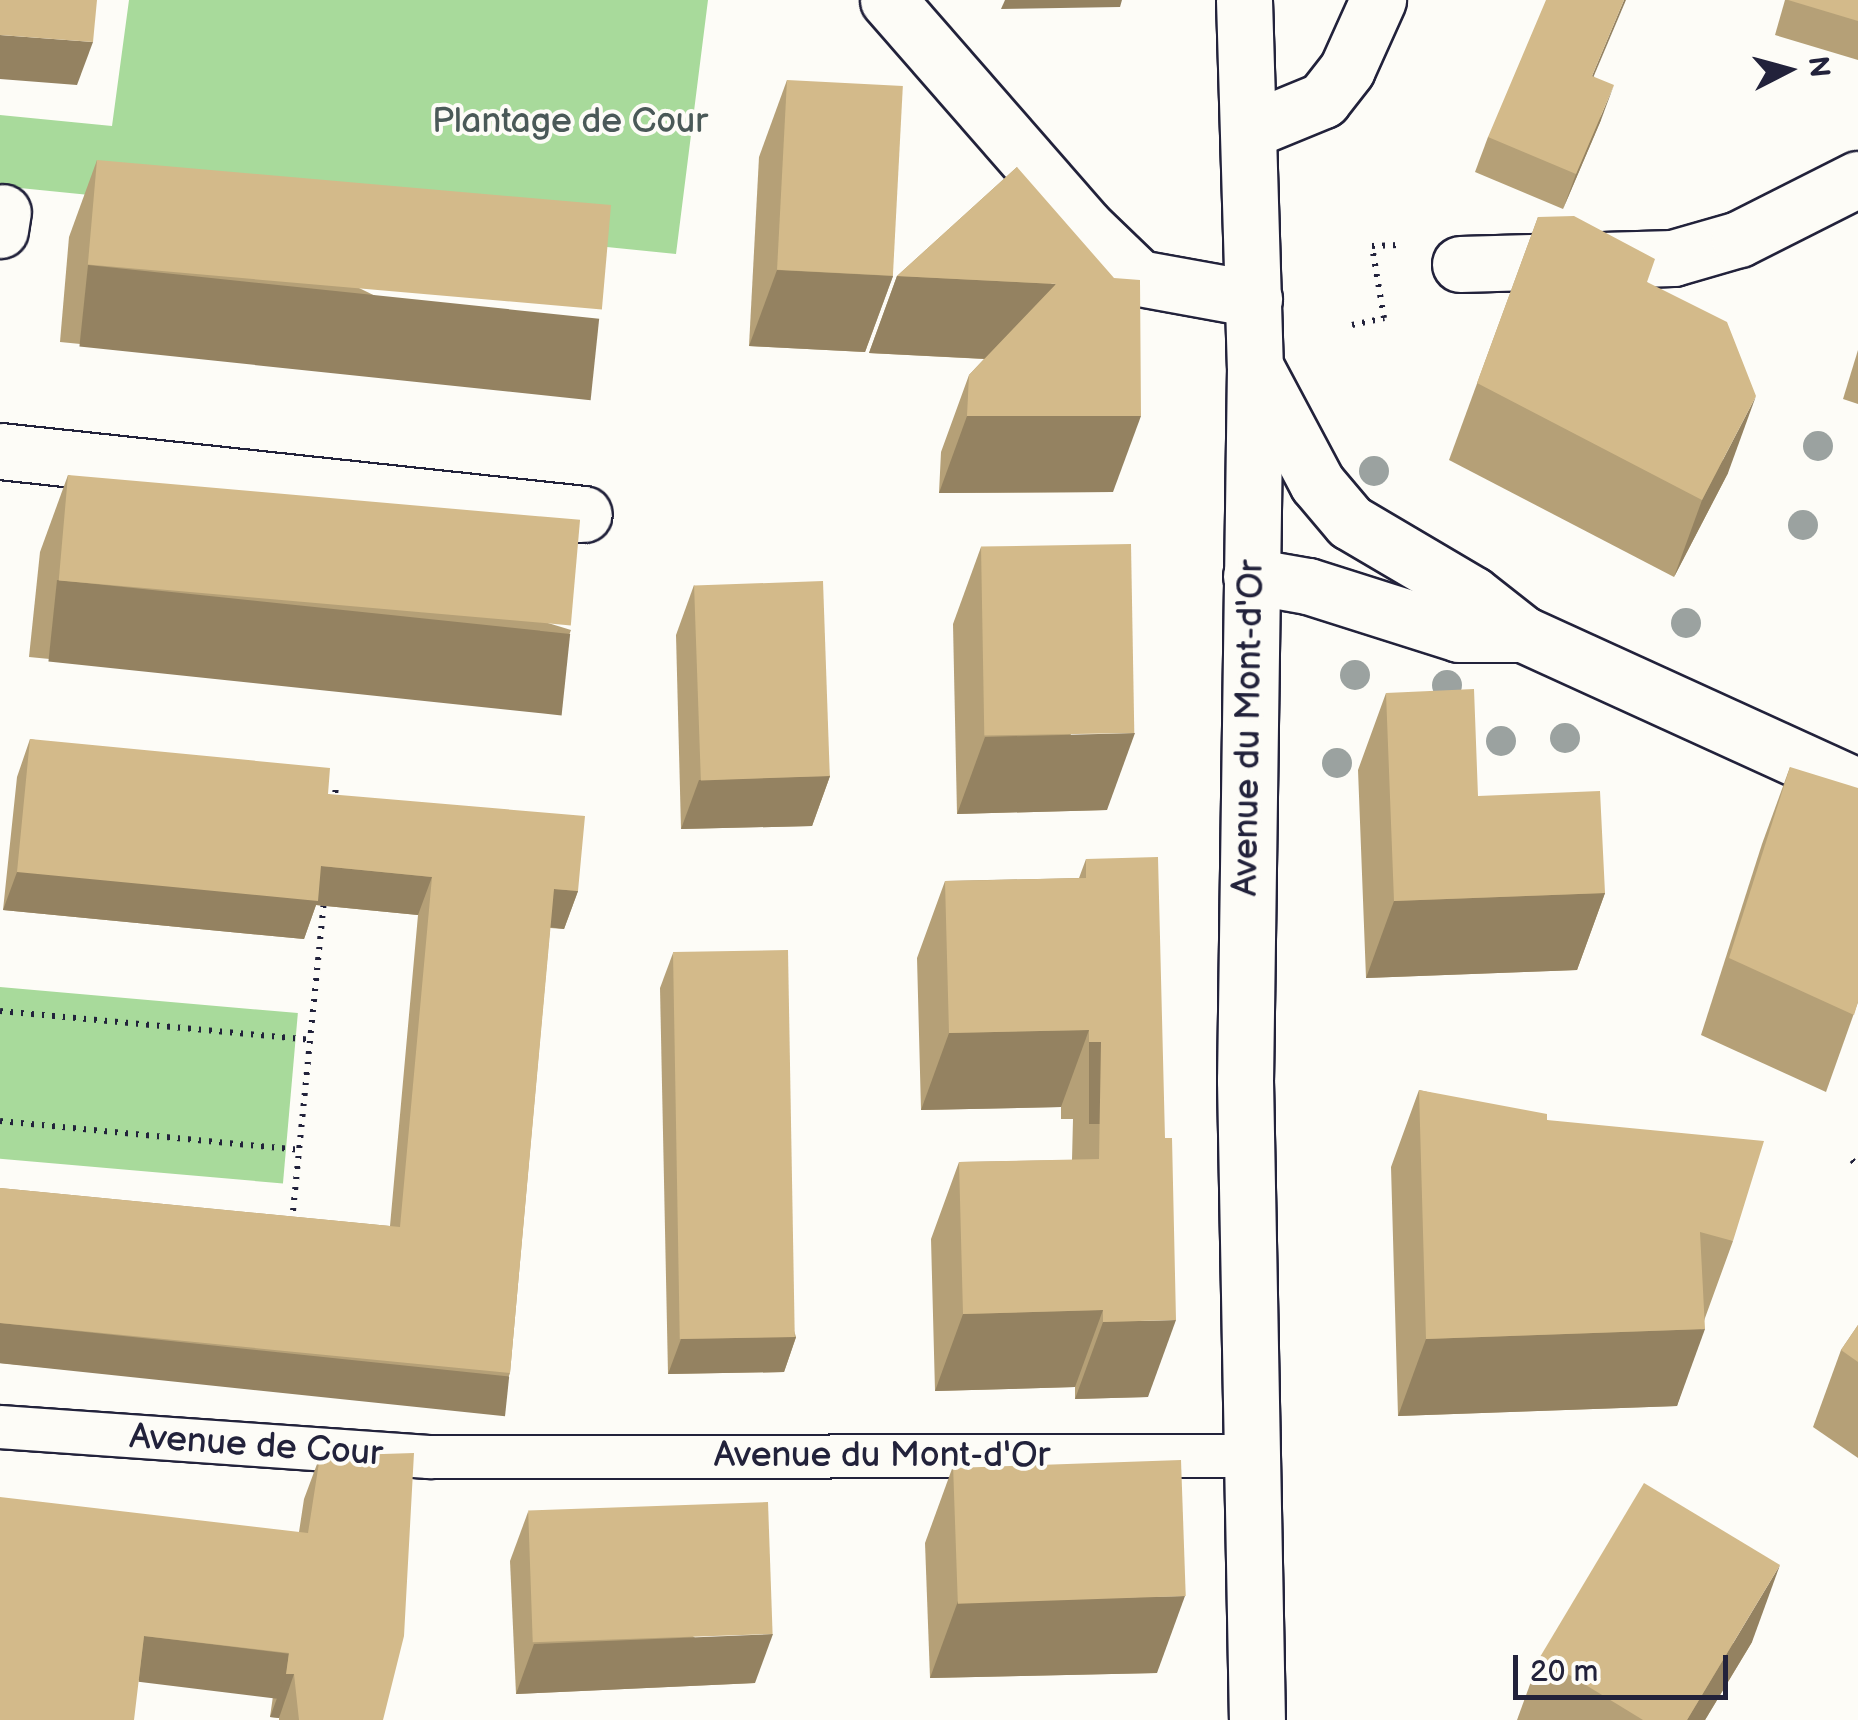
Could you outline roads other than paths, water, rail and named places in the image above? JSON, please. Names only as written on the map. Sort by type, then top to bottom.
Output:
[{"type":"street","points":[[888,0],[1085,226],[1139,278],[1254,299]]},
{"type":"street","name":"Avenue du Mont-d'Or","points":[[1244,0],[1255,367],[1245,1080],[1257,1720]]},
{"type":"street","points":[[1250,130],[1324,100],[1346,68],[1378,0]]},
{"type":"street","points":[[1460,264],[1673,258],[1738,239],[1858,179]]},
{"type":"street","points":[[1255,367],[1317,483],[1350,522],[1472,594],[1523,634],[1858,787]]},
{"type":"street","points":[[0,451],[584,514]]},
{"type":"street","points":[[1251,576],[1308,586],[1459,634],[1523,634]]},
{"type":"lane","name":"Avenue de Cour","points":[[0,1427],[269,1450],[512,1456]]},
{"type":"lane","name":"Avenue du Mont-d'Or","points":[[512,1456],[1252,1456]]},
{"type":"park label","name":"Plantage de Cour","points":[[570,122]]}]
